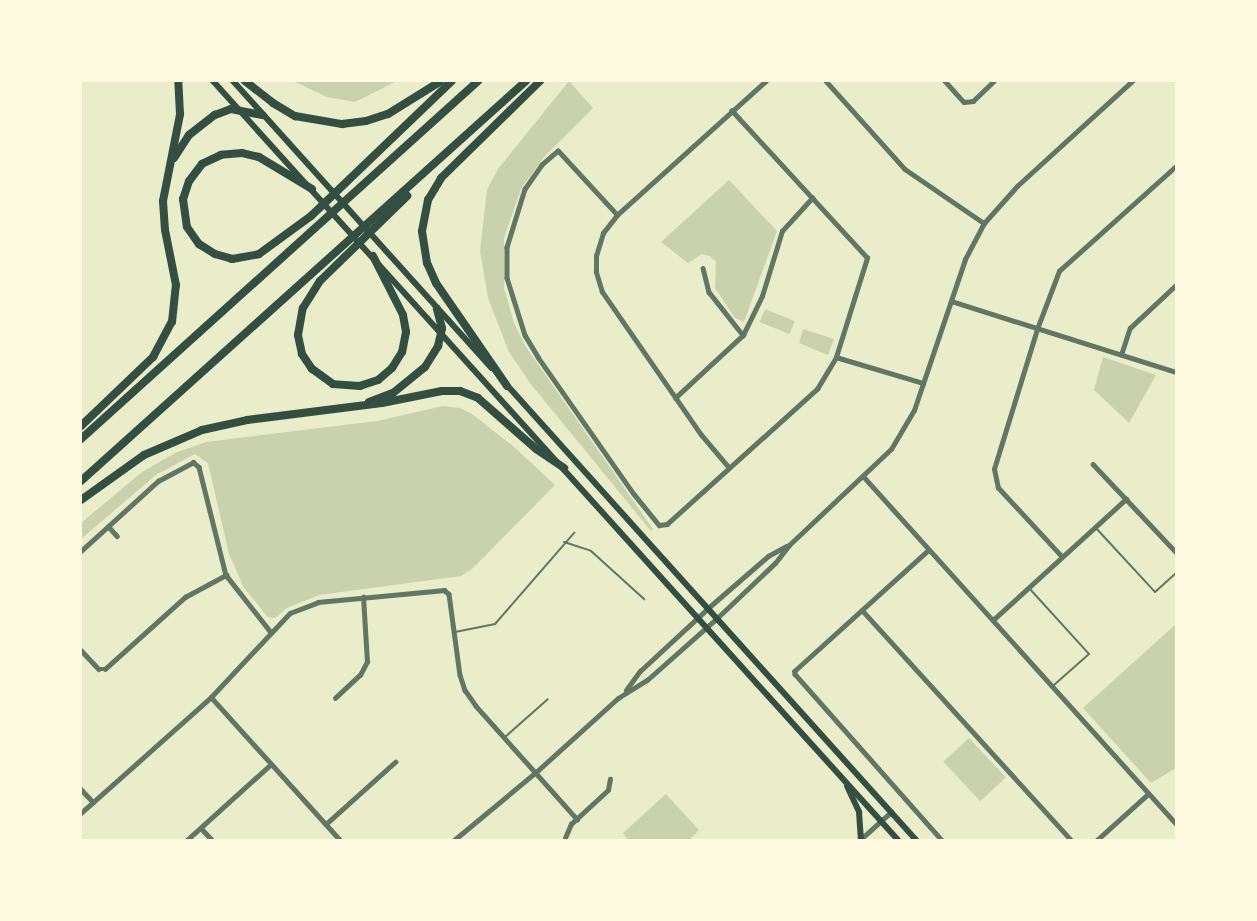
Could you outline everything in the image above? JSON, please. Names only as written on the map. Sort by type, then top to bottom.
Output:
[{"type":"highway","points":[[81,426],[153,357],[172,322],[176,285],[163,210],[168,171],[180,114],[178,81]]},
{"type":"highway","points":[[245,81],[273,103],[295,116],[342,124],[366,121],[388,114],[441,81]]},
{"type":"highway","points":[[312,189],[259,157],[242,153],[221,155],[202,164],[189,182],[183,199],[187,227],[199,244],[215,254],[232,259],[259,254],[305,222],[452,81]]},
{"type":"highway","points":[[81,439],[478,81]]},
{"type":"highway","points":[[81,481],[526,81]]},
{"type":"highway","points":[[507,386],[439,288],[426,263],[422,231],[428,200],[442,178],[540,81]]},
{"type":"highway","points":[[168,171],[183,143],[196,128],[223,112],[239,109],[262,115]]},
{"type":"highway","points":[[373,256],[403,315],[405,343],[398,360],[385,375],[369,384],[342,386],[319,376],[302,354],[298,325],[308,299],[320,282],[474,129]]},
{"type":"highway","points":[[358,406],[393,392],[419,374],[434,353],[440,331],[437,309]]},
{"type":"highway","points":[[81,500],[132,462],[190,433],[237,422],[358,406],[442,391],[469,394],[488,404],[536,449],[564,468]]},
{"type":"main road","points":[[213,81],[373,256],[898,840]]},
{"type":"main road","points":[[233,81],[916,840]]},
{"type":"main road","points":[[844,780],[859,812],[861,839]]},
{"type":"street","points":[[729,468],[675,398],[600,285],[596,272],[596,256],[603,233],[617,215],[766,81]]},
{"type":"street","points":[[826,81],[905,169],[984,223]]},
{"type":"street","points":[[945,81],[964,102],[973,101],[994,81]]},
{"type":"street","points":[[624,693],[647,680],[717,618],[775,563],[789,545],[864,477],[891,449],[904,430],[923,383],[965,259],[984,223],[1017,186],[1132,81]]},
{"type":"street","points":[[617,215],[558,151],[542,165],[525,189],[507,247],[507,278],[525,335],[634,494],[659,525],[667,524],[817,389],[836,357],[867,258],[732,111]]},
{"type":"street","points":[[1062,557],[998,488],[994,469],[1037,329],[1059,271],[1176,166]]},
{"type":"street","points":[[675,398],[743,335],[762,296],[782,231],[812,198]]},
{"type":"street","points":[[703,268],[709,292],[743,335]]},
{"type":"street","points":[[1121,355],[1130,328],[1176,285]]},
{"type":"street","points":[[951,301],[1176,372]]},
{"type":"street","points":[[836,357],[923,383]]},
{"type":"street","points":[[81,551],[168,473],[193,462],[199,467],[226,575],[270,631]]},
{"type":"street","points":[[1093,464],[1176,552]]},
{"type":"street","points":[[864,477],[1176,823]]},
{"type":"street","points":[[993,620],[1126,499]]},
{"type":"street","points":[[109,527],[117,536]]},
{"type":"street","points":[[454,840],[461,838],[624,693],[640,671],[708,608],[768,556],[789,545]]},
{"type":"street","points":[[929,550],[795,671],[795,674],[942,840]]},
{"type":"street","points":[[81,650],[99,669],[105,669],[185,597],[226,575]]},
{"type":"street","points":[[81,813],[211,697],[270,631],[304,606],[363,597],[444,590],[449,594],[460,675],[465,690],[504,738],[577,819]]},
{"type":"street","points":[[335,698],[360,675],[367,662],[363,597]]},
{"type":"street","points":[[862,610],[1071,840]]},
{"type":"street","points":[[211,697],[340,840]]},
{"type":"street","points":[[326,824],[395,762]]},
{"type":"street","points":[[188,840],[271,764]]},
{"type":"street","points":[[566,838],[577,819],[608,790],[610,779]]},
{"type":"street","points":[[81,789],[93,802]]},
{"type":"street","points":[[1097,840],[1148,794]]},
{"type":"street","points":[[861,839],[891,812]]},
{"type":"street","points":[[201,828],[212,840]]},
{"type":"lane","points":[[1095,527],[1155,592],[1176,573]]},
{"type":"lane","points":[[455,632],[495,624],[564,542],[574,533]]},
{"type":"lane","points":[[564,542],[591,551],[644,599]]},
{"type":"lane","points":[[1029,588],[1089,654],[1053,686]]},
{"type":"lane","points":[[504,738],[548,699]]},
{"type":"green space","points":[[293,81],[397,81],[355,102],[327,97]]},
{"type":"green space","points":[[569,81],[593,108],[544,157],[521,189],[504,238],[504,288],[514,323],[526,347],[653,529],[651,531],[530,383],[509,352],[488,298],[480,251],[487,190],[498,169]]},
{"type":"green space","points":[[729,180],[777,231],[744,322],[735,318],[715,288],[716,262],[710,256],[702,254],[688,263],[661,242]]},
{"type":"green space","points":[[765,309],[795,321],[789,334],[760,322]]},
{"type":"green space","points":[[803,329],[834,339],[828,355],[799,343]]},
{"type":"green space","points":[[1103,357],[1156,375],[1129,423],[1094,390]]},
{"type":"green space","points":[[443,406],[460,408],[472,414],[513,446],[555,485],[472,569],[461,576],[319,595],[287,608],[275,618],[268,617],[244,588],[229,554],[208,463],[195,454],[156,475],[81,539],[81,523],[142,472],[175,453],[206,442],[377,421]]},
{"type":"green space","points":[[1176,624],[1176,768],[1151,783],[1083,708]]},
{"type":"green space","points":[[969,738],[1006,777],[980,801],[943,762]]},
{"type":"green space","points":[[666,794],[699,830],[689,840],[628,840],[623,833]]}]
